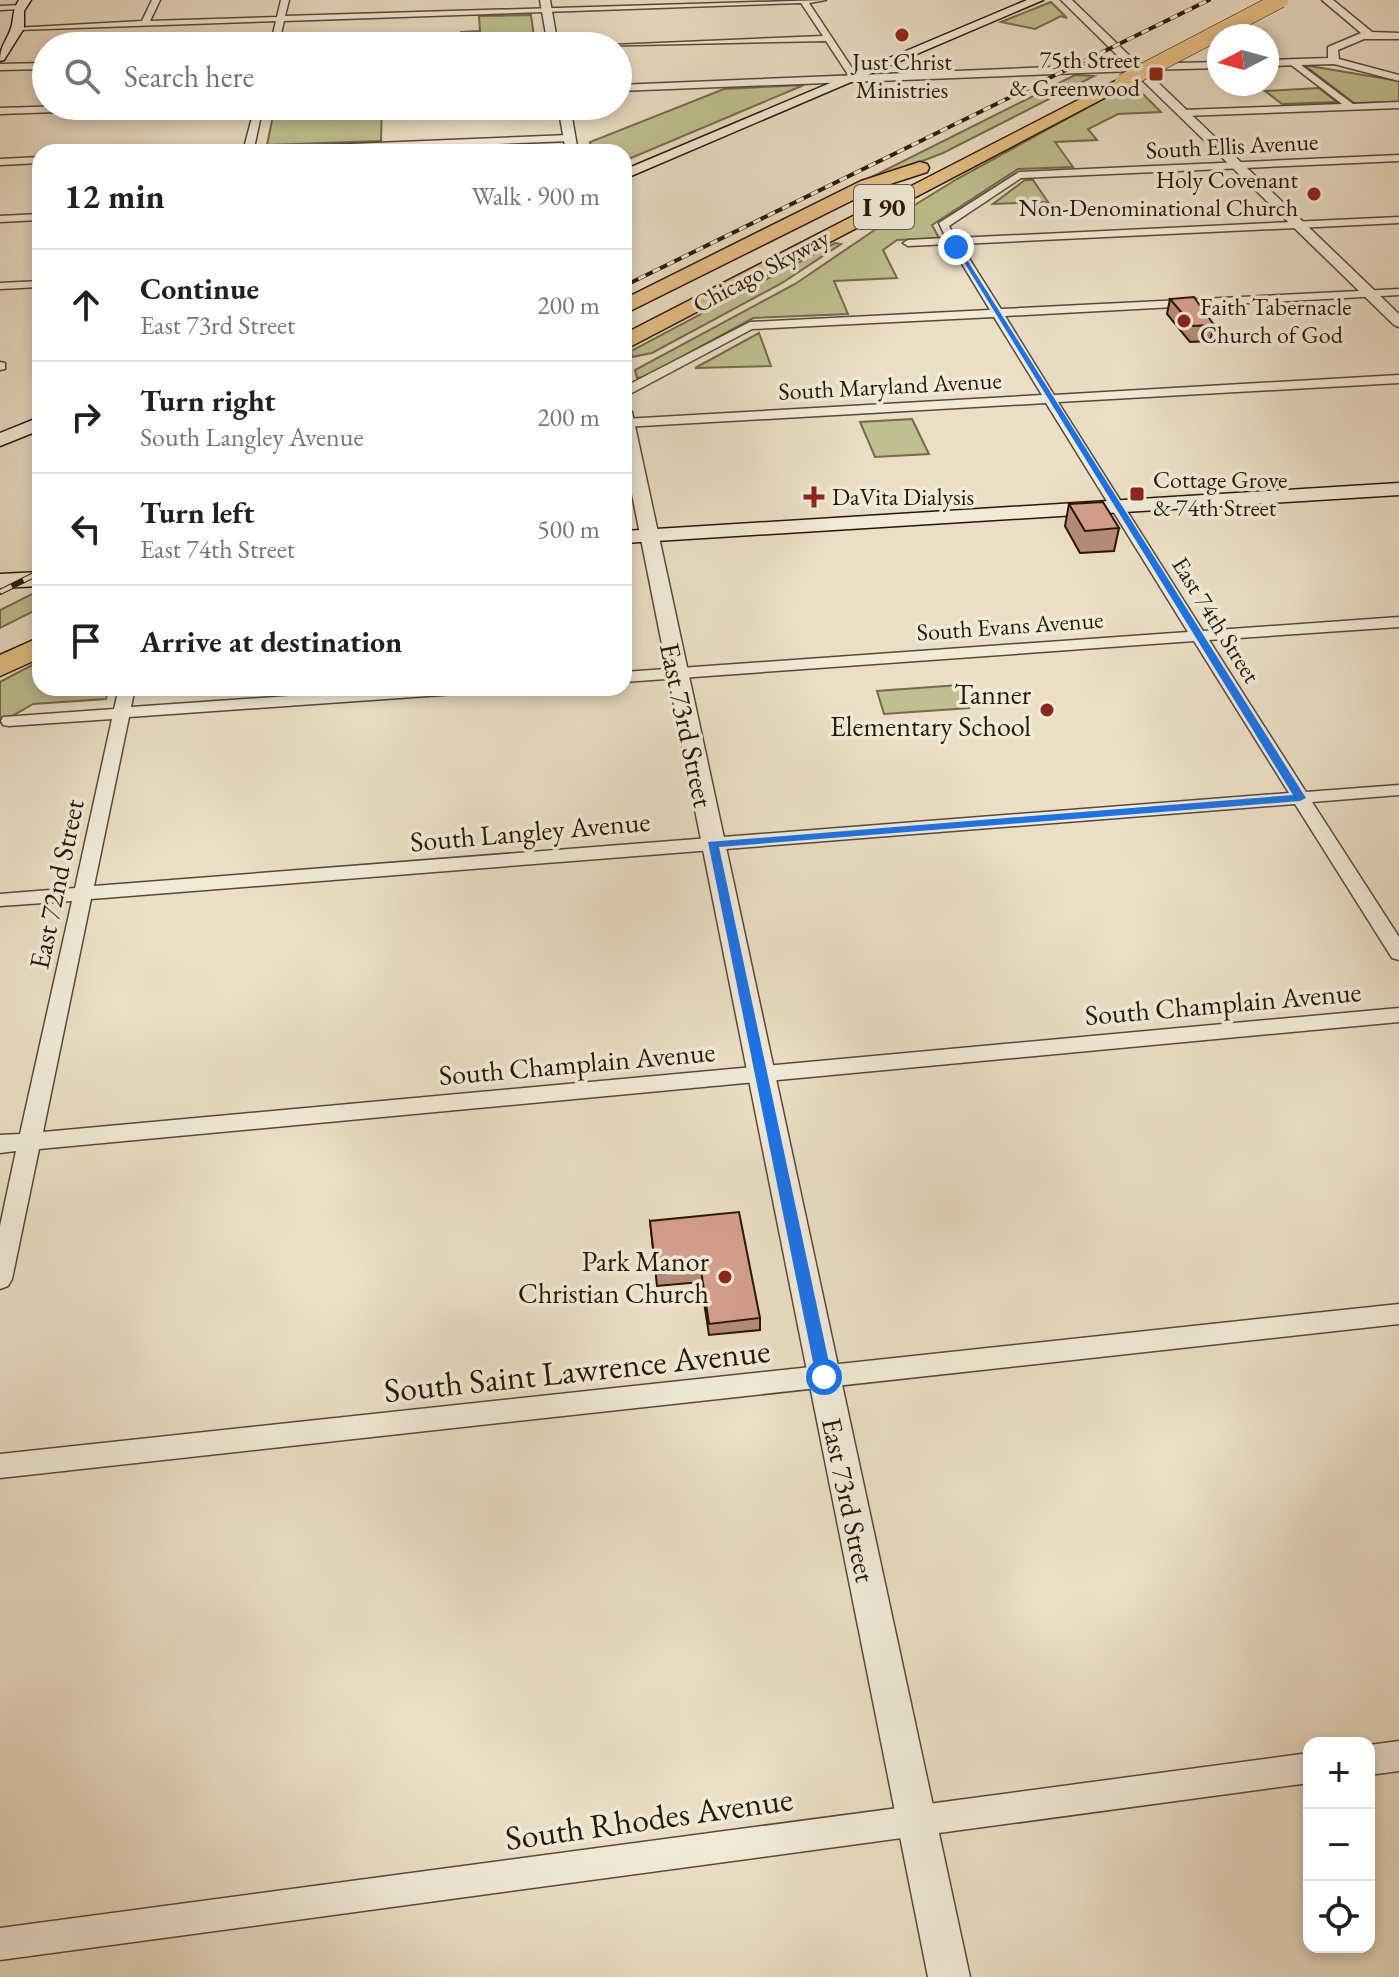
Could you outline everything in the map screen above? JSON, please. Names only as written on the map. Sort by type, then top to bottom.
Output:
[{"type":"highway","name":"Chicago Skyway","points":[[633,319],[1261,0]]},
{"type":"highway","name":"Chicago Skyway","points":[[633,319],[920,188],[1114,75],[1280,0]]},
{"type":"highway","points":[[816,267],[905,205],[920,188]]},
{"type":"highway","points":[[632,366],[751,304]]},
{"type":"highway","points":[[0,642],[32,625]]},
{"type":"highway","points":[[0,667],[32,650]]},
{"type":"main road","points":[[632,172],[1037,0]]},
{"type":"main road","points":[[0,57],[18,28],[22,4]]},
{"type":"main road","points":[[0,440],[32,426]]},
{"type":"main road","points":[[632,536],[1399,489]]},
{"type":"main road","points":[[0,572],[32,570]]},
{"type":"main road","points":[[0,581],[32,579]]},
{"type":"street","points":[[145,24],[156,0]]},
{"type":"street","points":[[277,32],[285,0]]},
{"type":"street","points":[[415,0],[415,14]]},
{"type":"street","points":[[18,28],[415,14],[546,5],[822,0]]},
{"type":"street","points":[[1057,0],[1110,51],[1114,75]]},
{"type":"street","points":[[1066,0],[1114,75],[1183,113],[1399,322]]},
{"type":"street","points":[[1318,0],[1347,16]]},
{"type":"street","points":[[1327,0],[1368,34]]},
{"type":"street","points":[[804,1],[852,78]]},
{"type":"street","points":[[0,8],[22,4]]},
{"type":"street","points":[[546,5],[551,32]]},
{"type":"street","points":[[1334,61],[1332,49],[1368,34],[1399,36]]},
{"type":"street","points":[[632,45],[828,38]]},
{"type":"street","points":[[1279,63],[1334,61],[1399,78]]},
{"type":"street","points":[[1293,62],[1351,107]]},
{"type":"street","points":[[0,67],[32,66]]},
{"type":"street","points":[[632,87],[852,78],[1114,75],[1207,66]]},
{"type":"street","points":[[1183,113],[1399,105]]},
{"type":"street","points":[[0,111],[32,110]]},
{"type":"street","points":[[250,144],[256,120]]},
{"type":"street","points":[[566,120],[570,144]]},
{"type":"street","name":"South Ellis Avenue","points":[[952,241],[944,222],[1019,175],[1399,158]]},
{"type":"street","points":[[0,162],[32,160]]},
{"type":"street","points":[[0,219],[32,217]]},
{"type":"street","points":[[908,243],[1399,220]]},
{"type":"street","name":"East 74th Street","points":[[952,241],[1115,506],[1399,953]]},
{"type":"street","points":[[0,286],[32,284]]},
{"type":"street","points":[[632,388],[750,326],[1399,292]]},
{"type":"street","name":"South Maryland Avenue","points":[[632,420],[1399,379]]},
{"type":"street","name":"East 73rd Street","points":[[632,455],[949,1977]]},
{"type":"street","name":"South Evans Avenue","points":[[632,676],[1399,622]]},
{"type":"street","name":"East 72nd Street","points":[[0,1279],[125,696]]},
{"type":"street","points":[[9,721],[359,696]]},
{"type":"street","name":"South Langley Avenue","points":[[0,900],[1399,790]]},
{"type":"street","name":"South Champlain Avenue","points":[[0,1144],[1399,1015]]},
{"type":"street","name":"South Saint Lawrence Avenue","points":[[0,1466],[1399,1314]]},
{"type":"street","points":[[1375,1759],[1399,1756]]},
{"type":"street","name":"South Rhodes Avenue","points":[[0,1944],[1303,1769]]},
{"type":"green space","points":[[1051,2],[1067,18],[1061,16],[1035,29],[1001,22]]},
{"type":"green space","points":[[531,15],[533,32],[461,32],[480,31],[479,16]]},
{"type":"green space","points":[[1304,65],[1399,81],[1399,102],[1354,103]]},
{"type":"green space","points":[[1075,75],[1094,76],[943,153],[865,183],[632,297]]},
{"type":"green space","points":[[1132,83],[1161,112],[1118,114],[1088,129],[1097,140],[1055,142],[1073,167],[1018,169],[932,225],[939,238],[897,240],[883,250],[897,278],[834,281],[848,314],[753,318],[645,377],[637,378],[635,370],[795,284],[957,179]]},
{"type":"green space","points":[[804,85],[632,158],[632,144],[590,144],[590,142],[724,89]]},
{"type":"green space","points":[[1319,88],[1337,102],[1282,104],[1272,96],[1279,96],[1279,90]]},
{"type":"green space","points":[[272,120],[382,120],[381,141],[267,144]]},
{"type":"green space","points":[[1025,180],[1033,180],[1048,202],[993,204]]},
{"type":"green space","points":[[835,243],[841,244],[782,283],[652,353],[632,357],[632,350]]},
{"type":"green space","points":[[759,333],[771,366],[695,368]]},
{"type":"green space","points":[[912,419],[929,454],[875,457],[860,422]]},
{"type":"green space","points":[[32,594],[32,612],[0,628],[0,610]]},
{"type":"green space","points":[[32,665],[32,696],[107,696],[106,699],[33,704],[0,723],[0,682]]},
{"type":"green space","points":[[959,685],[969,708],[884,714],[877,691]]},
{"type":"building","points":[[1194,297],[1214,325],[1193,326],[1170,299]]},
{"type":"building","points":[[1103,502],[1119,528],[1085,531],[1069,504]]},
{"type":"building","name":"Park Manor Christian Church","points":[[739,1212],[760,1318],[709,1324],[701,1270],[656,1274],[650,1221]]},
{"type":"railway","points":[[632,282],[1209,0]]},
{"type":"railway","points":[[0,592],[32,576]]},
{"type":"place","name":"Just Christ Ministries","points":[[902,35]]},
{"type":"place","name":"75th Street & Greenwood","points":[[1156,74]]},
{"type":"place","name":"Holy Covenant Non-Denominational Church","points":[[1314,194]]},
{"type":"place","name":"Faith Tabernacle Church of God","points":[[1184,321]]},
{"type":"place","name":"Cottage Grove & 74th Street","points":[[1137,494]]},
{"type":"place","name":"DaVita Dialysis","points":[[814,497]]},
{"type":"place","name":"Tanner Elementary School","points":[[1047,710]]},
{"type":"place","name":"Park Manor Christian Church","points":[[725,1277]]},
{"type":"route","points":[[824,1377],[712,844],[1300,798],[956,247]]}]
